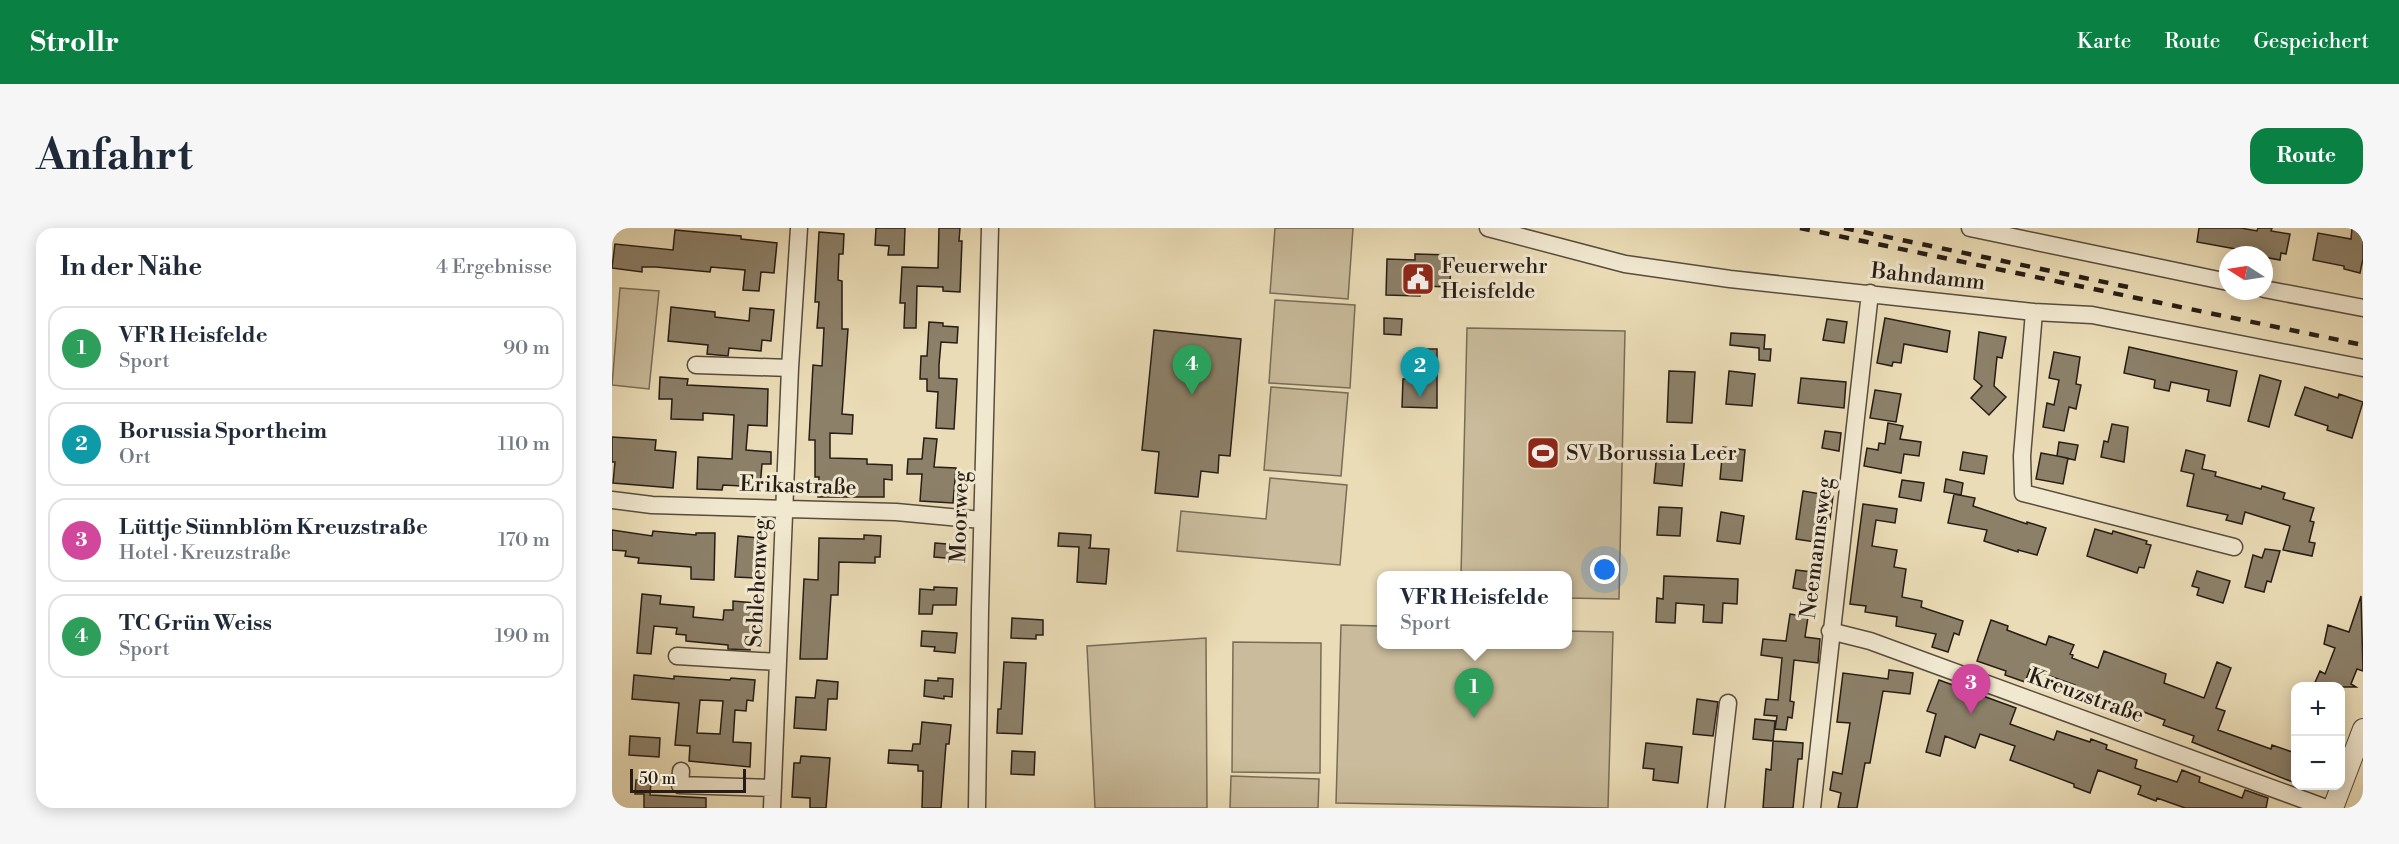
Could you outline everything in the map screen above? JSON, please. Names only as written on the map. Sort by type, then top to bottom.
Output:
[{"type":"street","name":"Schlehenweg","points":[[772,808],[790,368],[799,228]]},
{"type":"street","name":"Moorweg","points":[[977,808],[990,228]]},
{"type":"street","name":"Bahndamm","points":[[1488,228],[1625,264],[1730,279],[2034,312],[2092,315],[2363,368]]},
{"type":"street","points":[[1970,228],[2219,280]]},
{"type":"street","points":[[2273,291],[2363,308]]},
{"type":"street","name":"Neemannsweg","points":[[1812,808],[1830,631],[1870,293]]},
{"type":"street","points":[[2034,312],[2022,456],[2023,493],[2234,547]]},
{"type":"street","points":[[696,365],[790,368]]},
{"type":"street","name":"Erikastraße","points":[[612,500],[652,505],[896,512],[982,520]]},
{"type":"street","name":"Kreuzstraße","points":[[1830,631],[1870,641],[2326,808]]},
{"type":"street","name":"Schlehenweg","points":[[677,656],[777,662]]},
{"type":"street","points":[[1716,808],[1728,703]]},
{"type":"street","points":[[2333,808],[2363,729]]},
{"type":"street","points":[[681,771],[680,785],[773,788]]},
{"type":"shaded area","points":[[1275,228],[1353,228],[1348,299],[1270,293]]},
{"type":"shaded area","points":[[620,288],[659,291],[649,389],[612,385]]},
{"type":"shaded area","points":[[1275,300],[1355,305],[1350,388],[1269,383]]},
{"type":"shaded area","name":"SV Borussia Leer","points":[[1467,328],[1625,331],[1619,599],[1572,598],[1572,571],[1461,571]]},
{"type":"shaded area","points":[[1271,387],[1348,393],[1341,476],[1264,470]]},
{"type":"shaded area","points":[[1270,478],[1347,485],[1340,565],[1177,551],[1181,511],[1266,519]]},
{"type":"shaded area","points":[[1341,625],[1377,626],[1377,649],[1572,649],[1572,631],[1613,632],[1608,808],[1336,803]]},
{"type":"shaded area","points":[[1206,638],[1207,808],[1095,808],[1087,646]]},
{"type":"shaded area","points":[[1233,642],[1321,643],[1320,773],[1232,772]]},
{"type":"shaded area","points":[[1231,776],[1319,779],[1318,808],[1230,808]]},
{"type":"building","points":[[876,228],[905,228],[904,255],[888,255],[889,246],[875,245]]},
{"type":"building","points":[[939,228],[960,228],[959,241],[962,241],[960,292],[943,291],[943,287],[917,286],[916,328],[904,328],[905,303],[900,303],[902,267],[938,268]]},
{"type":"building","points":[[2199,228],[2241,228],[2257,231],[2258,228],[2272,228],[2271,231],[2290,234],[2286,254],[2281,253],[2280,260],[2273,259],[2273,246],[2219,246],[2197,242]]},
{"type":"building","points":[[2352,228],[2363,228],[2363,259],[2360,273],[2344,269],[2344,266],[2313,260],[2318,233],[2351,239]]},
{"type":"building","points":[[675,230],[741,236],[741,239],[777,243],[774,273],[761,272],[759,291],[743,290],[745,270],[711,267],[710,272],[642,267],[642,272],[612,268],[615,244],[673,250]]},
{"type":"building","points":[[819,232],[844,234],[843,254],[839,254],[838,280],[842,281],[842,329],[848,329],[842,414],[853,415],[852,434],[830,433],[830,458],[867,459],[867,464],[892,465],[892,480],[884,479],[884,497],[818,497],[819,477],[815,477],[815,440],[809,440],[813,365],[822,366],[824,328],[817,328],[819,302],[815,302]]},
{"type":"building","points":[[1415,254],[1451,255],[1450,287],[1421,286],[1420,296],[1386,295],[1387,259],[1415,260]]},
{"type":"building","points":[[671,307],[715,312],[715,317],[749,321],[750,308],[774,310],[771,341],[762,340],[761,351],[729,348],[728,356],[707,354],[708,345],[668,341]]},
{"type":"building","points":[[1384,318],[1402,319],[1401,335],[1384,334]]},
{"type":"building","points":[[1885,318],[1950,331],[1947,352],[1904,344],[1901,363],[1893,362],[1892,366],[1877,363]]},
{"type":"building","points":[[1827,319],[1847,322],[1844,343],[1823,340]]},
{"type":"building","points":[[929,322],[958,327],[957,343],[941,342],[939,365],[939,378],[957,379],[954,429],[936,428],[938,392],[927,391],[927,379],[920,379],[921,356],[927,356]]},
{"type":"building","points":[[1154,330],[1241,339],[1230,456],[1219,455],[1218,473],[1201,471],[1198,497],[1155,493],[1159,452],[1142,450]]},
{"type":"building","points":[[1979,332],[2006,337],[2002,358],[1997,357],[1994,386],[2006,397],[1989,415],[1971,398],[1982,386],[1974,379]]},
{"type":"building","points":[[1731,333],[1765,335],[1764,349],[1771,349],[1770,361],[1759,360],[1759,348],[1730,345]]},
{"type":"building","points":[[2129,347],[2237,371],[2230,406],[2207,401],[2209,390],[2171,382],[2169,391],[2154,388],[2155,380],[2124,373]]},
{"type":"building","points":[[1414,349],[1437,349],[1437,408],[1402,407],[1403,379],[1414,379]]},
{"type":"building","points":[[2054,352],[2080,357],[2076,384],[2081,385],[2076,409],[2069,407],[2064,431],[2043,427],[2047,403],[2054,405],[2059,380],[2049,378]]},
{"type":"building","points":[[1669,371],[1695,372],[1692,423],[1667,422]]},
{"type":"building","points":[[1729,371],[1755,374],[1752,406],[1726,404]]},
{"type":"building","points":[[2260,375],[2281,381],[2269,427],[2248,421]]},
{"type":"building","points":[[660,377],[688,379],[687,385],[768,389],[767,426],[748,425],[746,450],[771,452],[771,464],[762,464],[760,487],[723,485],[722,490],[697,489],[698,457],[732,459],[734,415],[703,413],[703,420],[671,419],[672,399],[659,399]]},
{"type":"building","points":[[1801,378],[1846,382],[1844,408],[1798,403]]},
{"type":"building","points":[[2305,387],[2338,398],[2339,394],[2363,402],[2352,438],[2327,430],[2328,426],[2295,415]]},
{"type":"building","points":[[1875,390],[1901,394],[1896,422],[1870,418]]},
{"type":"building","points":[[1888,423],[1903,426],[1900,439],[1921,442],[1919,456],[1904,454],[1901,473],[1864,466],[1867,448],[1878,450],[1879,443],[1885,444]]},
{"type":"building","points":[[2112,424],[2128,427],[2124,462],[2101,457],[2104,441],[2108,442]]},
{"type":"building","points":[[1825,431],[1841,433],[1839,451],[1822,448]]},
{"type":"building","points":[[612,437],[656,440],[655,450],[676,452],[673,488],[613,483],[615,462],[612,462]]},
{"type":"building","points":[[924,438],[937,439],[934,467],[956,468],[953,503],[920,501],[922,474],[907,474],[908,459],[922,459]]},
{"type":"building","points":[[2059,442],[2078,445],[2075,460],[2057,456]]},
{"type":"building","points":[[1723,447],[1745,450],[1742,481],[1720,479]]},
{"type":"building","points":[[2186,450],[2205,455],[2202,469],[2216,472],[2215,476],[2285,493],[2283,499],[2314,508],[2310,521],[2314,522],[2309,542],[2315,543],[2312,556],[2283,550],[2290,526],[2245,512],[2242,524],[2226,520],[2228,515],[2187,506],[2194,474],[2181,471]]},
{"type":"building","points":[[1657,452],[1685,455],[1682,486],[1654,483]]},
{"type":"building","points":[[1963,452],[1987,456],[1984,474],[1960,470]]},
{"type":"building","points":[[2041,453],[2068,458],[2063,484],[2036,479]]},
{"type":"building","points":[[1946,479],[1963,483],[1961,495],[1944,492]]},
{"type":"building","points":[[1902,480],[1924,483],[1921,501],[1899,497]]},
{"type":"building","points":[[1803,491],[1833,496],[1830,519],[1819,517],[1815,542],[1796,539]]},
{"type":"building","points":[[1954,494],[1975,498],[1973,506],[2046,528],[2037,555],[2018,550],[2018,552],[1984,541],[1987,530],[1948,523]]},
{"type":"building","points":[[1863,504],[1897,509],[1895,523],[1876,520],[1872,546],[1897,550],[1894,567],[1906,569],[1902,597],[1922,601],[1921,607],[1963,621],[1959,635],[1954,633],[1948,652],[1932,647],[1936,634],[1896,626],[1897,617],[1865,612],[1866,606],[1850,604]]},
{"type":"building","points":[[1659,507],[1682,508],[1680,536],[1657,535]]},
{"type":"building","points":[[1721,512],[1744,516],[1740,544],[1717,541]]},
{"type":"building","points":[[2095,529],[2112,534],[2113,531],[2147,541],[2146,544],[2151,545],[2144,568],[2139,567],[2137,573],[2087,556]]},
{"type":"building","points":[[612,530],[652,536],[653,531],[696,535],[696,533],[715,533],[714,580],[691,579],[691,567],[638,563],[639,558],[625,556],[626,551],[612,550]]},
{"type":"building","points":[[1059,533],[1091,535],[1090,548],[1088,548],[1109,549],[1106,584],[1077,582],[1079,547],[1058,546]]},
{"type":"building","points":[[864,535],[881,536],[880,557],[875,557],[875,563],[839,562],[838,595],[831,595],[827,659],[800,659],[804,579],[818,580],[819,538],[864,539]]},
{"type":"building","points":[[738,536],[759,538],[756,578],[735,577]]},
{"type":"building","points":[[935,543],[959,545],[958,559],[934,557]]},
{"type":"building","points":[[2265,549],[2280,551],[2271,582],[2267,581],[2264,592],[2245,587],[2253,555],[2262,558]]},
{"type":"building","points":[[1796,570],[1812,572],[1811,575],[1821,577],[1818,593],[1793,588]]},
{"type":"building","points":[[2197,571],[2230,581],[2223,603],[2197,595],[2199,588],[2192,586]]},
{"type":"building","points":[[1664,576],[1738,579],[1737,604],[1723,603],[1722,623],[1703,622],[1704,605],[1676,603],[1675,623],[1656,622],[1657,598],[1663,599]]},
{"type":"building","points":[[934,587],[957,588],[956,605],[933,605],[932,614],[919,614],[920,589],[934,590]]},
{"type":"building","points":[[642,594],[661,596],[660,604],[694,607],[693,617],[723,620],[724,610],[733,610],[733,601],[756,603],[754,640],[751,639],[750,650],[728,649],[728,645],[686,641],[686,635],[676,634],[677,628],[654,626],[651,654],[637,653]]},
{"type":"building","points":[[2361,596],[2363,671],[2357,669],[2351,684],[2356,687],[2345,687],[2345,682],[2315,682],[2320,671],[2325,674],[2335,648],[2324,644],[2328,625],[2349,632]]},
{"type":"building","points":[[1790,614],[1808,617],[1805,637],[1820,639],[1818,663],[1794,660],[1790,701],[1794,702],[1792,718],[1788,717],[1786,730],[1775,729],[1777,716],[1764,715],[1766,699],[1778,700],[1782,658],[1761,655],[1763,639],[1786,641]]},
{"type":"building","points":[[1012,618],[1043,620],[1043,635],[1036,635],[1036,639],[1011,638]]},
{"type":"building","points":[[1991,620],[2008,626],[2007,630],[2046,645],[2049,636],[2074,645],[2070,654],[2073,655],[2072,658],[2098,668],[2104,651],[2166,674],[2164,683],[2204,698],[2217,662],[2231,668],[2216,708],[2225,711],[2218,730],[2271,749],[2272,745],[2291,752],[2291,781],[2192,742],[2194,736],[2163,725],[2165,720],[2120,703],[2118,709],[2073,690],[2075,685],[2030,669],[2025,682],[2005,675],[2006,671],[1977,661]]},
{"type":"building","points":[[922,631],[957,633],[955,653],[934,651],[935,647],[921,646]]},
{"type":"building","points":[[1004,662],[1026,663],[1022,734],[997,733]]},
{"type":"building","points":[[1889,670],[1913,673],[1910,694],[1883,691],[1870,763],[1865,763],[1857,808],[1838,808],[1841,793],[1830,790],[1833,772],[1842,774],[1850,723],[1837,722],[1843,673],[1888,679]]},
{"type":"building","points":[[634,675],[674,679],[674,676],[755,680],[753,701],[747,700],[746,711],[735,710],[733,742],[751,743],[750,767],[689,761],[690,746],[675,745],[679,703],[632,699]],"holes":[[[700,700],[723,701],[720,734],[697,733]]]},
{"type":"building","points":[[938,678],[953,679],[952,697],[944,696],[944,699],[924,696],[925,680],[938,681]]},
{"type":"building","points":[[817,680],[838,682],[837,699],[828,699],[826,730],[794,728],[796,697],[815,698]]},
{"type":"building","points":[[1939,680],[2016,708],[2010,724],[2054,740],[2057,731],[2090,742],[2091,739],[2107,745],[2106,749],[2137,760],[2135,768],[2177,782],[2182,770],[2200,777],[2199,782],[2242,798],[2245,790],[2268,798],[2266,808],[2185,808],[2138,794],[2141,786],[2098,770],[2090,793],[2074,787],[2074,784],[2010,760],[2015,746],[1980,734],[1975,748],[1945,736],[1940,756],[1926,752],[1936,714],[1927,711]]},
{"type":"building","points":[[1697,699],[1718,702],[1713,736],[1693,734]]},
{"type":"building","points":[[1755,719],[1775,721],[1773,741],[1753,739]]},
{"type":"building","points":[[922,722],[951,725],[949,744],[946,744],[941,808],[922,808],[923,771],[918,771],[918,765],[888,763],[889,750],[912,751],[913,744],[920,744]]},
{"type":"building","points":[[630,736],[660,738],[659,757],[629,755]]},
{"type":"building","points":[[1773,741],[1803,743],[1802,759],[1798,759],[1793,808],[1763,808],[1766,769],[1771,770]]},
{"type":"building","points":[[1646,743],[1682,747],[1678,783],[1653,780],[1654,769],[1643,768]]},
{"type":"building","points":[[1012,751],[1035,752],[1034,775],[1011,774]]},
{"type":"building","points":[[801,756],[830,758],[826,808],[810,808],[810,798],[792,797],[794,763],[800,763]]},
{"type":"building","points":[[636,780],[651,782],[650,795],[706,798],[706,808],[644,808],[644,794],[635,794]]},
{"type":"railway","points":[[1800,228],[2363,345]]},
{"type":"railway","points":[[1844,228],[2128,287]]},
{"type":"place","name":"Feuerwehr Heisfelde","points":[[1418,279]]},
{"type":"place","name":"TC Grün Weiss","points":[[1192,395]]},
{"type":"place","name":"Borussia Sportheim","points":[[1420,397]]},
{"type":"place","name":"SV Borussia Leer","points":[[1543,453]]},
{"type":"place","name":"Lüttje Sünnblöm Kreuzstraße","points":[[1971,714]]},
{"type":"place","name":"VFR Heisfelde","points":[[1474,718]]}]
